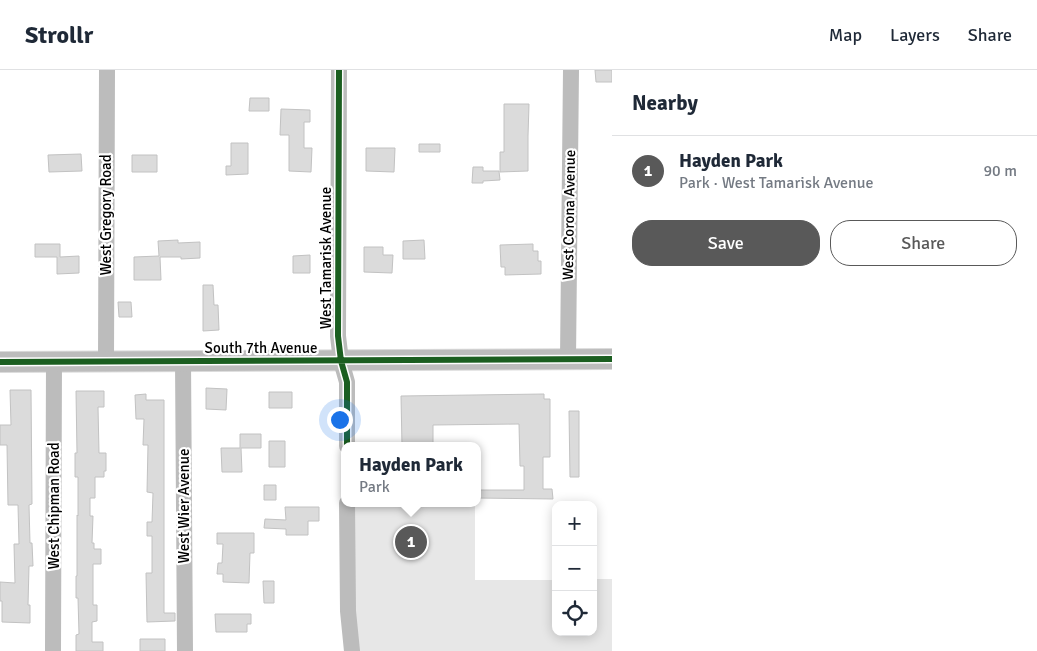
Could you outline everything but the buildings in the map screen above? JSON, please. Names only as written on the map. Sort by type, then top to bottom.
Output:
[{"type":"main road","name":"South 7th Avenue","points":[[0,362],[612,359]]},
{"type":"street","name":"West Gregory Road","points":[[106,361],[107,70]]},
{"type":"street","name":"West Tamarisk Avenue","points":[[339,70],[338,336],[340,361],[347,382],[347,442]]},
{"type":"street","name":"West Corona Avenue","points":[[568,359],[570,70]]},
{"type":"street","name":"West Wier Avenue","points":[[183,360],[185,651]]},
{"type":"street","name":"West Chipman Road","points":[[54,361],[54,651]]},
{"type":"street","points":[[347,507],[348,611],[352,651]]},
{"type":"shaded area","points":[[347,507],[475,507],[475,580],[552,580],[552,636],[597,636],[597,579],[612,579],[612,651],[351,651]]},
{"type":"cycle path","points":[[339,70],[338,336],[341,361],[347,382],[347,442]]},
{"type":"cycle path","points":[[0,362],[612,359]]},
{"type":"place","name":"Hayden Park","points":[[411,542]]}]
